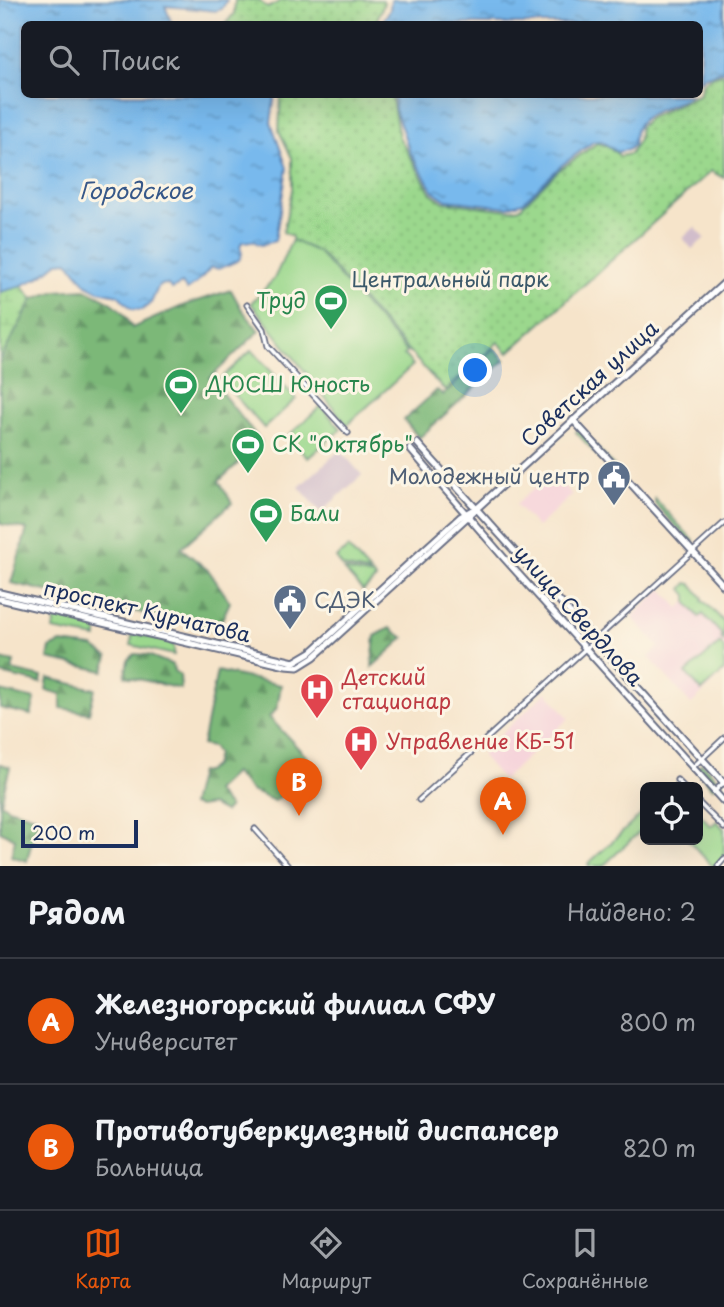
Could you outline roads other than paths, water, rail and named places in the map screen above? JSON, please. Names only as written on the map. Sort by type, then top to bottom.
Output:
[{"type":"main road","name":"Советская улица","points":[[286,664],[298,666],[312,654],[724,283]]},
{"type":"main road","points":[[573,420],[724,586]]},
{"type":"main road","name":"улица Свердлова","points":[[417,443],[724,782]]},
{"type":"main road","name":"улица Свердлова","points":[[410,449],[692,768],[723,798]]},
{"type":"main road","name":"проспект Курчатова","points":[[0,593],[286,664]]},
{"type":"main road","name":"проспект Курчатова","points":[[0,599],[215,646]]},
{"type":"street","points":[[247,305],[264,329],[268,345],[348,433]]},
{"type":"street","points":[[419,800],[724,523]]},
{"type":"street","points":[[692,768],[724,738]]},
{"type":"street","points":[[714,792],[724,782]]},
{"type":"street","points":[[703,807],[724,828]]},
{"type":"street","points":[[255,829],[288,866]]},
{"type":"street","points":[[718,866],[724,859]]},
{"type":"water","name":"Городское","points":[[0,0],[227,0],[222,9],[216,11],[165,6],[171,21],[21,21],[21,98],[275,98],[271,122],[287,168],[275,241],[261,245],[253,241],[242,242],[239,260],[219,269],[211,267],[187,290],[182,284],[172,289],[167,284],[159,285],[151,303],[142,310],[132,309],[118,295],[87,285],[68,261],[58,262],[31,281],[0,292]]},
{"type":"water","points":[[391,0],[724,0],[724,71],[703,78],[703,21],[383,21],[390,10]]},
{"type":"water","points":[[394,98],[686,98],[645,117],[635,133],[633,145],[628,150],[617,152],[601,141],[593,142],[562,165],[523,202],[508,207],[446,200],[433,191],[410,152],[395,110]]},
{"type":"place","name":"Труд","points":[[331,331]]},
{"type":"place","name":"ДЮСШ Юность","points":[[181,415]]},
{"type":"place","name":"СК \"Октябрь\"","points":[[248,475]]},
{"type":"place","name":"Молодежный центр","points":[[614,507]]},
{"type":"place","name":"Бали","points":[[266,544]]},
{"type":"place","name":"СДЭК","points":[[290,631]]},
{"type":"place","name":"Детский стационар","points":[[317,720]]},
{"type":"place","name":"Управление КБ-51","points":[[361,772]]},
{"type":"place","name":"Противотуберкулезный диспансер","points":[[299,816]]},
{"type":"place","name":"Железногорский филиал СФУ","points":[[503,835]]},
{"type":"park label","name":"Центральный парк","points":[[450,280]]}]
